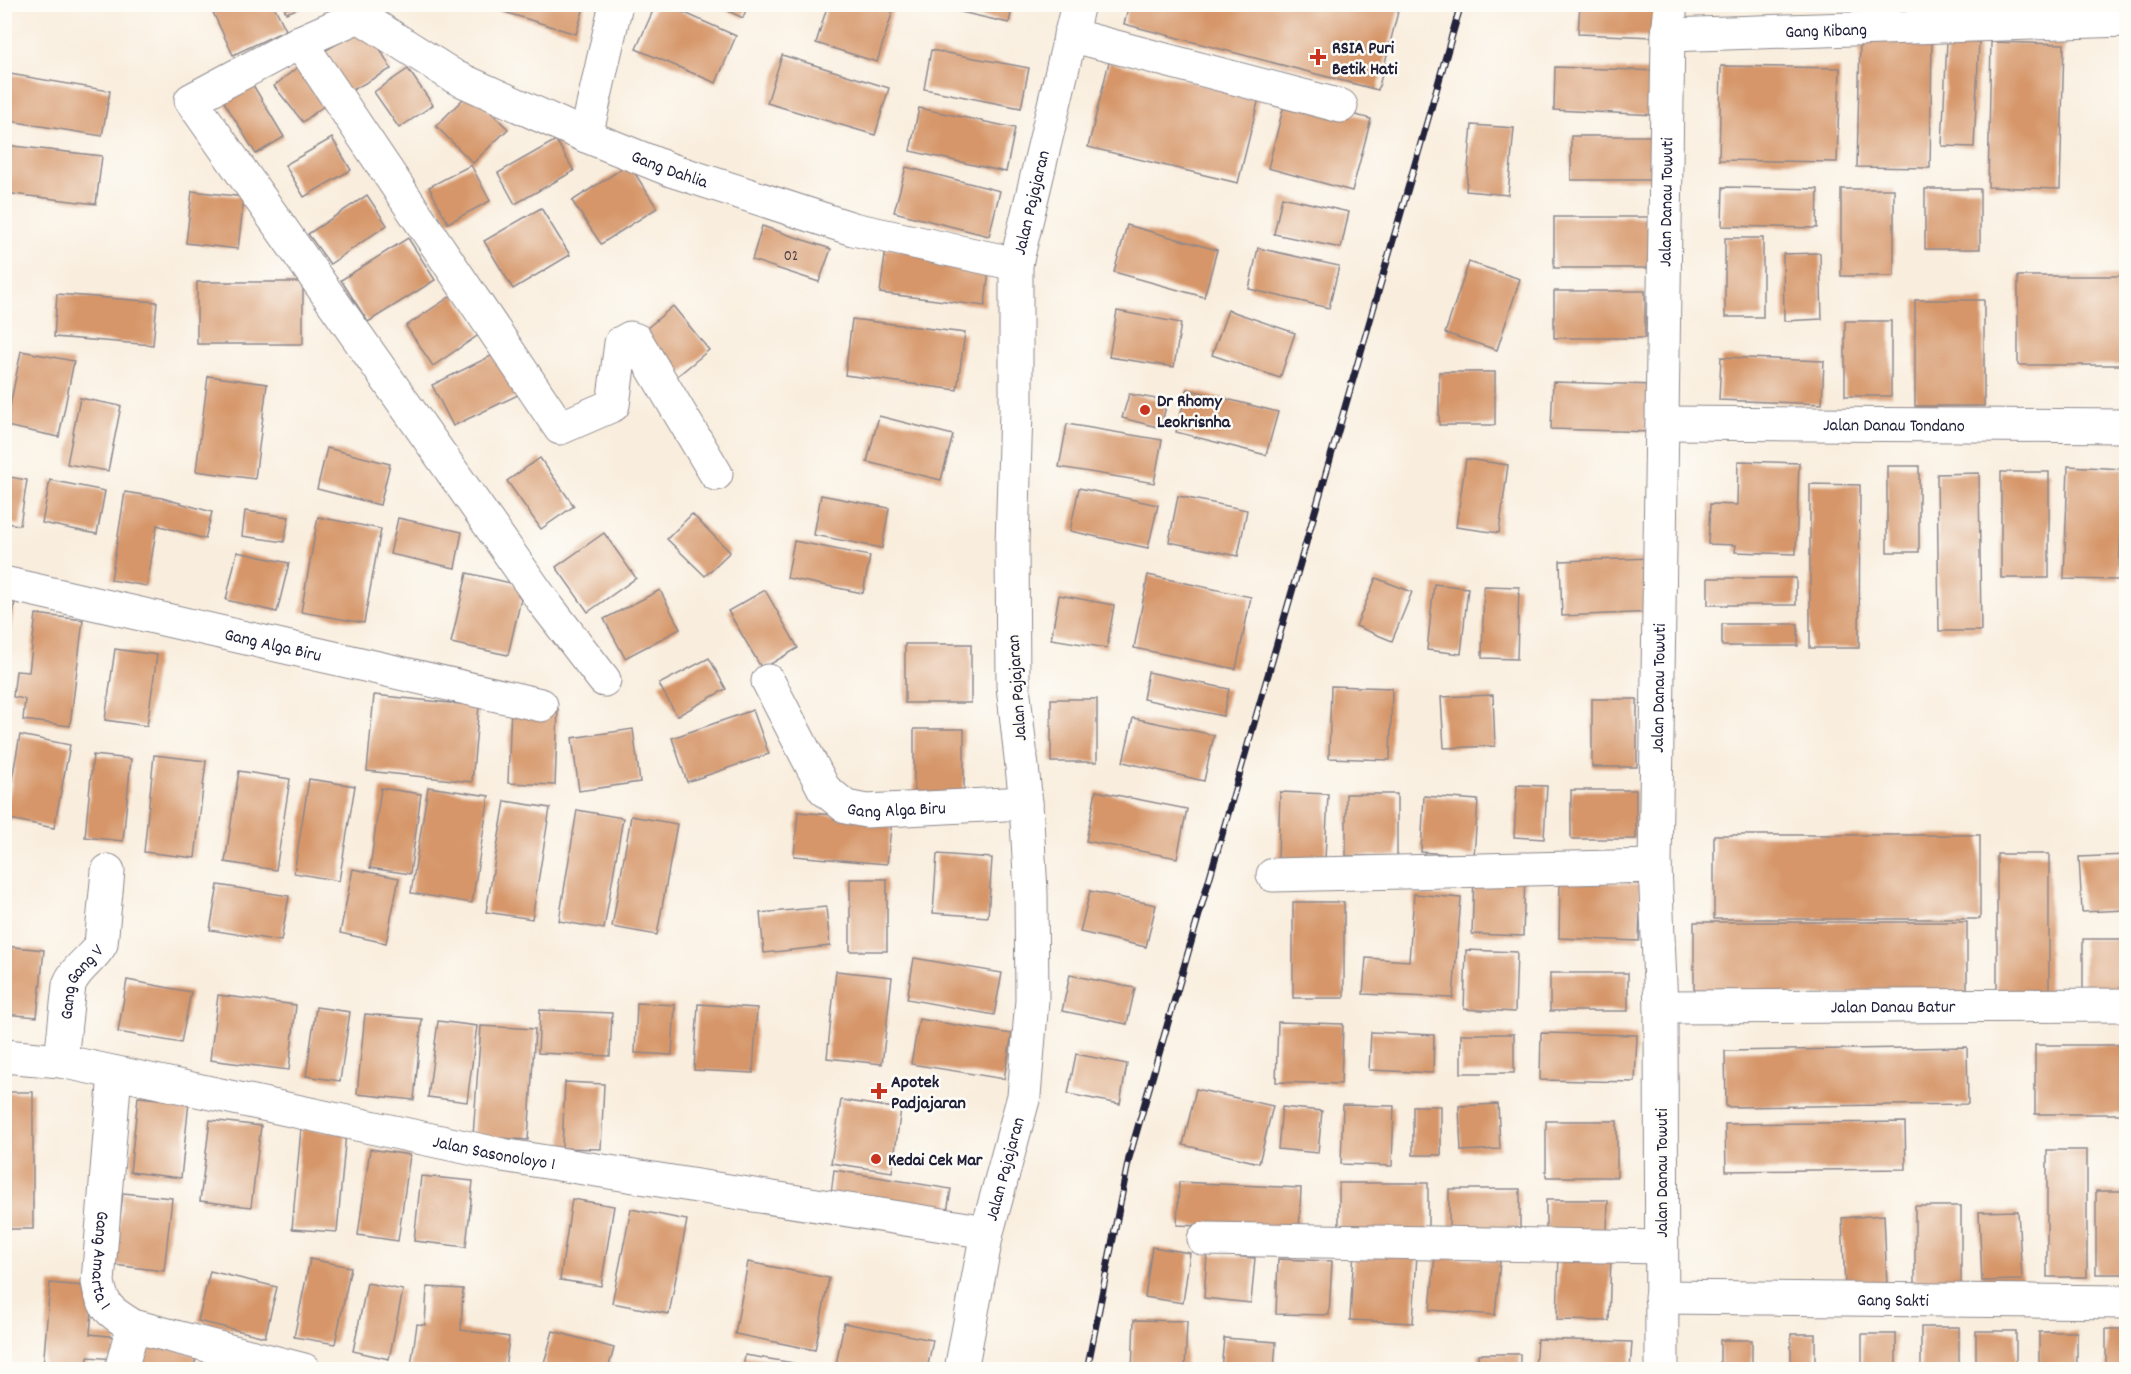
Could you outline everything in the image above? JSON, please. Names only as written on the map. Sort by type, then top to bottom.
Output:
[{"type":"street","points":[[586,136],[616,4]]},
{"type":"street","points":[[357,10],[191,100],[543,601],[604,680]]},
{"type":"street","name":"Gang Dahlia","points":[[357,10],[455,77],[586,136],[671,170],[853,229],[1017,264]]},
{"type":"street","points":[[1074,20],[1341,106]]},
{"type":"street","name":"Jalan Pajajaran","points":[[960,1370],[987,1232],[1024,1096],[1032,1000],[1031,893],[1026,803],[1013,686],[1012,544],[1017,410],[1017,264],[1074,20]]},
{"type":"street","name":"Gang Kibang","points":[[1669,20],[2127,20]]},
{"type":"street","name":"Jalan Danau Towuti","points":[[1662,1370],[1661,1007],[1655,866],[1669,20]]},
{"type":"street","points":[[300,42],[560,428],[614,405],[621,343],[630,338],[636,340],[716,474]]},
{"type":"street","name":"Jalan Danau Tondano","points":[[1663,423],[2127,426]]},
{"type":"street","name":"Gang Alga Biru","points":[[4,583],[541,705]]},
{"type":"street","name":"Gang Alga Biru","points":[[768,681],[824,789],[846,807],[866,811],[1026,803]]},
{"type":"street","points":[[1273,875],[1655,866]]},
{"type":"street","name":"Gang Gang V","points":[[61,1061],[69,985],[73,975],[97,951],[100,944],[108,871]]},
{"type":"street","name":"Jalan Danau Batur","points":[[1661,1007],[2127,1005]]},
{"type":"street","name":"Jalan Sasonoloyo 1","points":[[4,1056],[61,1061],[502,1155],[987,1232]]},
{"type":"street","name":"Gang Amarta 1","points":[[115,1073],[98,1282],[101,1298],[109,1310],[133,1326],[304,1370]]},
{"type":"street","points":[[1204,1239],[1661,1247]]},
{"type":"street","name":"Gang Sakti","points":[[1661,1297],[2127,1302]]},
{"type":"street","points":[[121,1370],[133,1326]]},
{"type":"building","points":[[209,4],[273,4],[286,30],[233,55]]},
{"type":"building","points":[[283,4],[308,4],[308,5],[286,13]]},
{"type":"building","points":[[493,4],[585,4],[576,34],[491,8]]},
{"type":"building","points":[[656,4],[665,4],[736,36],[716,83],[636,49]]},
{"type":"building","points":[[713,4],[748,4],[743,18]]},
{"type":"building","points":[[828,4],[895,4],[877,62],[816,43]]},
{"type":"building","points":[[940,4],[1013,4],[1009,23],[939,7]]},
{"type":"building","name":"RSIA Puri Betik Hati","points":[[1129,4],[1400,4],[1378,90],[1124,24]]},
{"type":"building","points":[[1580,4],[1656,4],[1654,37],[1578,34]]},
{"type":"building","points":[[368,27],[391,69],[338,98],[315,56]]},
{"type":"building","points":[[1860,39],[1932,40],[1930,168],[1857,167]]},
{"type":"building","points":[[1947,40],[1979,42],[1974,147],[1942,146]]},
{"type":"building","points":[[1991,42],[2064,44],[2060,189],[1988,187]]},
{"type":"building","points":[[931,50],[1029,68],[1021,108],[924,89]]},
{"type":"building","points":[[782,55],[889,88],[875,135],[767,103]]},
{"type":"building","points":[[304,62],[334,98],[303,122],[274,86]]},
{"type":"building","points":[[1109,62],[1259,98],[1238,183],[1088,147]]},
{"type":"building","points":[[1721,66],[1840,68],[1837,162],[1719,160]]},
{"type":"building","points":[[1555,67],[1659,71],[1656,115],[1554,110]]},
{"type":"building","points":[[408,69],[433,105],[399,128],[374,92]]},
{"type":"building","points":[[4,73],[110,91],[102,136],[4,120]]},
{"type":"building","points":[[247,75],[284,137],[256,154],[218,92]]},
{"type":"building","points":[[470,92],[508,129],[473,163],[436,126]]},
{"type":"building","points":[[1286,97],[1371,119],[1352,191],[1268,168]]},
{"type":"building","points":[[919,108],[1015,128],[1006,172],[910,151]]},
{"type":"building","points":[[1472,125],[1514,128],[1508,195],[1466,191]]},
{"type":"building","points":[[1571,136],[1654,136],[1654,180],[1571,180]]},
{"type":"building","points":[[332,138],[351,170],[304,197],[285,165]]},
{"type":"building","points":[[556,140],[574,171],[515,204],[498,173]]},
{"type":"building","points":[[4,145],[102,156],[96,204],[4,193]]},
{"type":"building","points":[[629,164],[657,208],[601,244],[572,201]]},
{"type":"building","points":[[471,165],[490,201],[448,223],[429,187]]},
{"type":"building","points":[[906,167],[1000,191],[989,236],[894,212]]},
{"type":"building","points":[[1723,187],[1818,189],[1817,228],[1722,226]]},
{"type":"building","points":[[1841,189],[1894,189],[1894,276],[1841,276]]},
{"type":"building","points":[[1925,189],[1980,189],[1980,249],[1925,249]]},
{"type":"building","points":[[192,191],[244,197],[238,249],[186,243]]},
{"type":"building","points":[[367,195],[387,225],[330,264],[308,234]]},
{"type":"building","points":[[1282,197],[1349,212],[1341,248],[1274,234]]},
{"type":"building","points":[[541,208],[570,255],[513,289],[484,241]]},
{"type":"building","points":[[1554,217],[1656,217],[1656,268],[1554,268]]},
{"type":"building","points":[[1127,225],[1217,250],[1204,297],[1114,272]]},
{"type":"building","points":[[762,226],[831,249],[819,282],[752,260]]},
{"type":"building","points":[[408,238],[435,280],[368,322],[341,280]]},
{"type":"building","points":[[1725,238],[1763,238],[1763,317],[1725,317]]},
{"type":"building","points":[[886,248],[990,260],[985,306],[880,293]]},
{"type":"building","points":[[1258,248],[1339,266],[1329,308],[1249,289]]},
{"type":"building","points":[[1820,253],[1822,319],[1784,321],[1783,254]]},
{"type":"building","points":[[1469,262],[1520,279],[1497,350],[1445,333]]},
{"type":"building","points":[[2018,276],[2126,276],[2126,365],[2018,365]]},
{"type":"building","points":[[197,282],[303,282],[303,344],[197,344]]},
{"type":"building","points":[[1554,291],[1645,291],[1645,338],[1554,338]]},
{"type":"building","points":[[57,294],[157,302],[153,345],[54,337]]},
{"type":"building","points":[[454,294],[480,334],[433,366],[406,326]]},
{"type":"building","points":[[1915,300],[1984,300],[1984,406],[1915,406]]},
{"type":"building","points":[[673,306],[709,350],[675,378],[639,335]]},
{"type":"building","points":[[1228,310],[1295,333],[1280,378],[1212,355]]},
{"type":"building","points":[[1117,311],[1181,323],[1174,367],[1109,357]]},
{"type":"building","points":[[852,319],[965,333],[957,390],[845,375]]},
{"type":"building","points":[[1845,321],[1891,321],[1891,396],[1845,396]]},
{"type":"building","points":[[21,351],[74,361],[59,437],[6,426]]},
{"type":"building","points":[[499,352],[520,394],[453,426],[432,385]]},
{"type":"building","points":[[1721,357],[1824,361],[1822,404],[1719,400]]},
{"type":"building","points":[[1439,372],[1495,372],[1495,425],[1439,425]]},
{"type":"building","points":[[208,376],[267,384],[255,479],[196,471]]},
{"type":"building","points":[[1553,382],[1654,385],[1653,432],[1551,429]]},
{"type":"building","points":[[1187,389],[1278,412],[1266,455],[1176,432]]},
{"type":"building","name":"Dr Rhomy Leokrisnha","points":[[1129,394],[1167,401],[1161,428],[1122,418]]},
{"type":"building","points":[[80,398],[121,406],[108,471],[67,464]]},
{"type":"building","points":[[879,416],[953,435],[941,480],[867,462]]},
{"type":"building","points":[[1067,424],[1162,440],[1154,483],[1059,467]]},
{"type":"building","points":[[327,448],[390,464],[380,505],[317,489]]},
{"type":"building","points":[[540,458],[574,506],[541,529],[507,481]]},
{"type":"building","points":[[1466,459],[1508,465],[1499,533],[1456,527]]},
{"type":"building","points":[[1738,461],[1799,463],[1796,554],[1735,552],[1736,545],[1708,544],[1710,504],[1737,505]]},
{"type":"building","points":[[1887,466],[1919,466],[1919,552],[1887,552]]},
{"type":"building","points":[[2068,466],[2123,469],[2119,580],[2064,579]]},
{"type":"building","points":[[2001,472],[2049,472],[2049,578],[2001,578]]},
{"type":"building","points":[[1979,473],[1981,631],[1939,631],[1937,474]]},
{"type":"building","points":[[4,476],[27,480],[20,525],[4,523]]},
{"type":"building","points":[[50,480],[105,491],[97,534],[42,523]]},
{"type":"building","points":[[1810,484],[1860,485],[1859,648],[1810,648]]},
{"type":"building","points":[[1079,488],[1158,505],[1148,548],[1070,531]]},
{"type":"building","points":[[125,492],[162,498],[212,512],[205,539],[157,525],[147,586],[111,580]]},
{"type":"building","points":[[821,495],[889,508],[882,548],[814,535]]},
{"type":"building","points":[[1178,496],[1247,510],[1238,556],[1169,542]]},
{"type":"building","points":[[245,511],[289,517],[284,542],[242,536]]},
{"type":"building","points":[[692,514],[730,552],[705,576],[667,539]]},
{"type":"building","points":[[318,517],[381,529],[364,623],[301,612]]},
{"type":"building","points":[[398,518],[462,532],[455,568],[390,554]]},
{"type":"building","points":[[604,533],[636,578],[588,612],[556,567]]},
{"type":"building","points":[[794,541],[870,556],[863,593],[787,578]]},
{"type":"building","points":[[237,552],[289,563],[277,612],[226,600]]},
{"type":"building","points":[[1654,558],[1656,612],[1562,616],[1560,561]]},
{"type":"building","points":[[467,573],[524,586],[508,655],[451,643]]},
{"type":"building","points":[[1148,575],[1251,597],[1236,669],[1134,648]]},
{"type":"building","points":[[1376,578],[1412,592],[1392,641],[1356,626]]},
{"type":"building","points":[[1708,578],[1796,578],[1796,605],[1708,605]]},
{"type":"building","points":[[1434,584],[1468,588],[1461,654],[1427,650]]},
{"type":"building","points":[[1484,586],[1519,587],[1517,659],[1482,658]]},
{"type":"building","points":[[660,590],[680,629],[625,658],[604,619]]},
{"type":"building","points":[[765,590],[798,648],[762,669],[728,611]]},
{"type":"building","points":[[1059,595],[1114,605],[1107,648],[1051,639]]},
{"type":"building","points":[[4,599],[15,601],[6,659],[4,659]]},
{"type":"building","points":[[36,614],[83,620],[70,726],[23,720],[25,699],[13,697],[16,671],[29,672]]},
{"type":"building","points":[[1722,624],[1798,624],[1798,646],[1722,646]]},
{"type":"building","points":[[905,644],[971,644],[971,703],[905,703]]},
{"type":"building","points":[[115,649],[157,655],[147,726],[105,720]]},
{"type":"building","points":[[709,658],[726,689],[677,716],[659,684]]},
{"type":"building","points":[[1148,672],[1229,689],[1223,716],[1143,699]]},
{"type":"building","points":[[1331,686],[1392,688],[1390,760],[1329,758]]},
{"type":"building","points":[[374,695],[479,706],[472,782],[367,771]]},
{"type":"building","points":[[1493,695],[1495,746],[1444,748],[1441,697]]},
{"type":"building","points":[[1051,699],[1097,699],[1097,762],[1051,762]]},
{"type":"building","points":[[1592,699],[1637,699],[1637,767],[1592,767]]},
{"type":"building","points":[[511,706],[558,709],[555,785],[508,783]]},
{"type":"building","points":[[753,710],[769,754],[687,782],[672,738]]},
{"type":"building","points":[[1133,718],[1214,735],[1204,781],[1123,762]]},
{"type":"building","points":[[633,729],[640,782],[579,791],[572,738]]},
{"type":"building","points":[[914,729],[964,729],[964,796],[914,796]]},
{"type":"building","points":[[20,735],[70,745],[54,828],[5,818]]},
{"type":"building","points":[[93,755],[131,759],[123,841],[85,837]]},
{"type":"building","points":[[154,755],[206,761],[195,858],[144,852]]},
{"type":"building","points":[[239,771],[290,779],[276,870],[225,862]]},
{"type":"building","points":[[309,779],[355,786],[339,881],[294,873]]},
{"type":"building","points":[[1517,785],[1547,786],[1544,839],[1514,837]]},
{"type":"building","points":[[428,787],[489,796],[472,903],[411,893]]},
{"type":"building","points":[[381,788],[421,794],[410,874],[370,868]]},
{"type":"building","points":[[1571,790],[1636,790],[1636,839],[1571,839]]},
{"type":"building","points":[[1096,791],[1187,809],[1177,858],[1086,841]]},
{"type":"building","points":[[1280,792],[1328,794],[1325,860],[1278,858]]},
{"type":"building","points":[[1346,794],[1397,794],[1397,856],[1346,856]]},
{"type":"building","points":[[1424,796],[1478,800],[1474,856],[1421,852]]},
{"type":"building","points":[[505,801],[550,808],[532,919],[486,912]]},
{"type":"building","points":[[577,810],[623,818],[604,929],[559,921]]},
{"type":"building","points":[[798,812],[892,820],[887,864],[794,856]]},
{"type":"building","points":[[631,816],[677,824],[657,935],[612,927]]},
{"type":"building","points":[[1714,835],[1980,835],[1980,919],[1714,919]]},
{"type":"building","points":[[937,854],[992,858],[988,917],[933,913]]},
{"type":"building","points":[[1997,854],[2049,854],[2049,994],[1997,994]]},
{"type":"building","points":[[2126,855],[2126,910],[2082,912],[2079,857]]},
{"type":"building","points":[[353,869],[399,878],[386,943],[340,933]]},
{"type":"building","points":[[1474,875],[1525,876],[1523,936],[1472,934]]},
{"type":"building","points":[[850,879],[887,879],[887,951],[850,951]]},
{"type":"building","points":[[1560,881],[1641,884],[1639,941],[1559,938]]},
{"type":"building","points":[[218,885],[289,896],[281,941],[210,930]]},
{"type":"building","points":[[1090,891],[1156,905],[1146,947],[1080,932]]},
{"type":"building","points":[[1414,894],[1461,898],[1453,998],[1363,994],[1366,958],[1409,961]]},
{"type":"building","points":[[1293,902],[1344,902],[1344,998],[1293,998]]},
{"type":"building","points":[[826,907],[830,946],[764,953],[760,913]]},
{"type":"building","points":[[1694,922],[1967,922],[1967,995],[1694,995]]},
{"type":"building","points":[[2083,939],[2126,939],[2126,1000],[2083,1000]]},
{"type":"building","points":[[5,946],[44,950],[37,1017],[4,1014]]},
{"type":"building","points":[[1466,950],[1517,952],[1515,1012],[1464,1009]]},
{"type":"building","points":[[914,958],[1002,973],[994,1015],[907,999]]},
{"type":"building","points":[[836,971],[892,977],[882,1064],[827,1058]]},
{"type":"building","points":[[1550,973],[1628,973],[1628,1011],[1550,1011]]},
{"type":"building","points":[[1070,975],[1135,988],[1127,1024],[1062,1011]]},
{"type":"building","points":[[127,980],[191,992],[181,1043],[118,1032]]},
{"type":"building","points":[[218,995],[296,1005],[289,1070],[210,1060]]},
{"type":"building","points":[[637,1003],[675,1005],[672,1055],[635,1053]]},
{"type":"building","points":[[698,1004],[757,1008],[753,1073],[694,1070]]},
{"type":"building","points":[[316,1007],[350,1012],[340,1081],[306,1076]]},
{"type":"building","points":[[540,1010],[612,1013],[610,1056],[538,1053]]},
{"type":"building","points":[[365,1014],[422,1019],[414,1100],[357,1094]]},
{"type":"building","points":[[919,1019],[1012,1034],[1004,1079],[911,1064]]},
{"type":"building","points":[[438,1021],[477,1026],[467,1102],[428,1097]]},
{"type":"building","points":[[1278,1022],[1343,1024],[1341,1084],[1276,1082]]},
{"type":"building","points":[[481,1026],[535,1029],[528,1140],[473,1136]]},
{"type":"building","points":[[1371,1032],[1434,1035],[1433,1073],[1369,1070]]},
{"type":"building","points":[[1541,1033],[1637,1035],[1635,1082],[1540,1080]]},
{"type":"building","points":[[1461,1034],[1514,1034],[1514,1073],[1461,1073]]},
{"type":"building","points":[[2035,1045],[2126,1045],[2126,1114],[2035,1114]]},
{"type":"building","points":[[1967,1047],[1968,1104],[1726,1107],[1725,1051]]},
{"type":"building","points":[[1076,1054],[1127,1064],[1120,1104],[1068,1094]]},
{"type":"building","points":[[565,1082],[604,1084],[601,1149],[562,1148]]},
{"type":"building","points":[[1196,1089],[1273,1106],[1259,1163],[1183,1145]]},
{"type":"building","points":[[4,1092],[33,1092],[33,1229],[4,1229]]},
{"type":"building","points":[[138,1097],[189,1102],[181,1178],[130,1172]]},
{"type":"building","points":[[841,1100],[901,1109],[892,1172],[831,1163]]},
{"type":"building","points":[[1498,1104],[1500,1149],[1461,1151],[1459,1106]]},
{"type":"building","points":[[1343,1105],[1394,1106],[1392,1166],[1341,1164]]},
{"type":"building","points":[[1413,1106],[1441,1106],[1441,1155],[1413,1155]]},
{"type":"building","points":[[1282,1107],[1322,1111],[1318,1153],[1278,1149]]},
{"type":"building","points":[[210,1120],[261,1126],[251,1207],[200,1201]]},
{"type":"building","points":[[1546,1121],[1617,1121],[1617,1177],[1546,1177]]},
{"type":"building","points":[[1905,1122],[1906,1169],[1726,1171],[1725,1124]]},
{"type":"building","points":[[301,1129],[346,1133],[337,1232],[292,1229]]},
{"type":"building","points":[[370,1149],[410,1155],[398,1241],[358,1235]]},
{"type":"building","points":[[2047,1150],[2087,1150],[2087,1277],[2047,1277]]},
{"type":"building","points":[[834,1170],[951,1189],[947,1212],[831,1194]]},
{"type":"building","points":[[421,1176],[473,1181],[466,1247],[414,1241]]},
{"type":"building","points":[[1179,1182],[1301,1188],[1299,1230],[1177,1225]]},
{"type":"building","points":[[1339,1183],[1428,1183],[1428,1232],[1339,1232]]},
{"type":"building","points":[[1449,1189],[1520,1189],[1520,1229],[1449,1229]]},
{"type":"building","points":[[2096,1191],[2126,1191],[2126,1274],[2096,1274]]},
{"type":"building","points":[[123,1193],[172,1198],[164,1271],[114,1265]]},
{"type":"building","points":[[572,1199],[614,1206],[601,1286],[560,1280]]},
{"type":"building","points":[[1546,1200],[1608,1200],[1607,1232],[1546,1232]]},
{"type":"building","points":[[1915,1206],[1961,1206],[1961,1286],[1915,1286]]},
{"type":"building","points":[[631,1209],[687,1220],[669,1314],[612,1303]]},
{"type":"building","points":[[2018,1211],[2022,1280],[1982,1281],[1979,1212]]},
{"type":"building","points":[[1884,1215],[1887,1286],[1845,1287],[1842,1218]]},
{"type":"building","points":[[1152,1247],[1190,1253],[1183,1303],[1145,1297]]},
{"type":"building","points":[[1354,1250],[1417,1254],[1413,1323],[1350,1320]]},
{"type":"building","points":[[1207,1254],[1255,1258],[1251,1303],[1204,1298]]},
{"type":"building","points":[[1559,1254],[1611,1255],[1609,1321],[1557,1320]]},
{"type":"building","points":[[1435,1256],[1500,1261],[1495,1315],[1430,1310]]},
{"type":"building","points":[[310,1259],[351,1267],[335,1344],[294,1337]]},
{"type":"building","points":[[1278,1259],[1332,1261],[1329,1315],[1276,1314]]},
{"type":"building","points":[[748,1262],[829,1278],[815,1350],[735,1334]]},
{"type":"building","points":[[210,1271],[277,1287],[265,1337],[198,1321]]},
{"type":"building","points":[[50,1283],[94,1287],[90,1334],[117,1337],[115,1359],[88,1357],[87,1370],[43,1368]]},
{"type":"building","points":[[367,1283],[403,1290],[389,1359],[353,1351]]},
{"type":"building","points":[[427,1287],[463,1289],[461,1330],[509,1337],[505,1370],[442,1370],[411,1366],[417,1324],[425,1325]]},
{"type":"building","points":[[1134,1320],[1187,1321],[1185,1370],[1132,1370]]},
{"type":"building","points":[[844,1323],[933,1340],[927,1370],[835,1370]]},
{"type":"building","points":[[1921,1327],[1959,1327],[1959,1370],[1921,1370]]},
{"type":"building","points":[[2106,1329],[2126,1329],[2126,1370],[2106,1370]]},
{"type":"building","points":[[553,1331],[614,1348],[608,1370],[542,1370]]},
{"type":"building","points":[[1976,1331],[2016,1331],[2016,1370],[1976,1370]]},
{"type":"building","points":[[2039,1332],[2077,1332],[2077,1370],[2039,1370]]},
{"type":"building","points":[[1791,1334],[1815,1334],[1815,1370],[1791,1370]]},
{"type":"building","points":[[1862,1334],[1896,1334],[1896,1370],[1862,1370]]},
{"type":"building","points":[[1224,1338],[1276,1342],[1274,1370],[1221,1370]]},
{"type":"building","points":[[1537,1339],[1632,1342],[1630,1370],[1535,1370]]},
{"type":"building","points":[[1720,1340],[1752,1340],[1752,1370],[1720,1370]]},
{"type":"building","points":[[144,1342],[197,1355],[193,1370],[137,1370]]},
{"type":"building","points":[[1478,1354],[1520,1354],[1520,1370],[1478,1370]]},
{"type":"building","points":[[745,1355],[794,1363],[793,1370],[743,1370]]},
{"type":"building","points":[[218,1363],[244,1370],[216,1370]]},
{"type":"railway","points":[[1087,1370],[1129,1158],[1461,4]]},
{"type":"place","name":"RSIA Puri Betik Hati","points":[[1318,57]]},
{"type":"place","name":"Dr Rhomy Leokrisnha","points":[[1145,410]]},
{"type":"place","name":"Apotek Padjajaran","points":[[879,1091]]},
{"type":"place","name":"Kedai Cek Mar","points":[[876,1159]]}]
